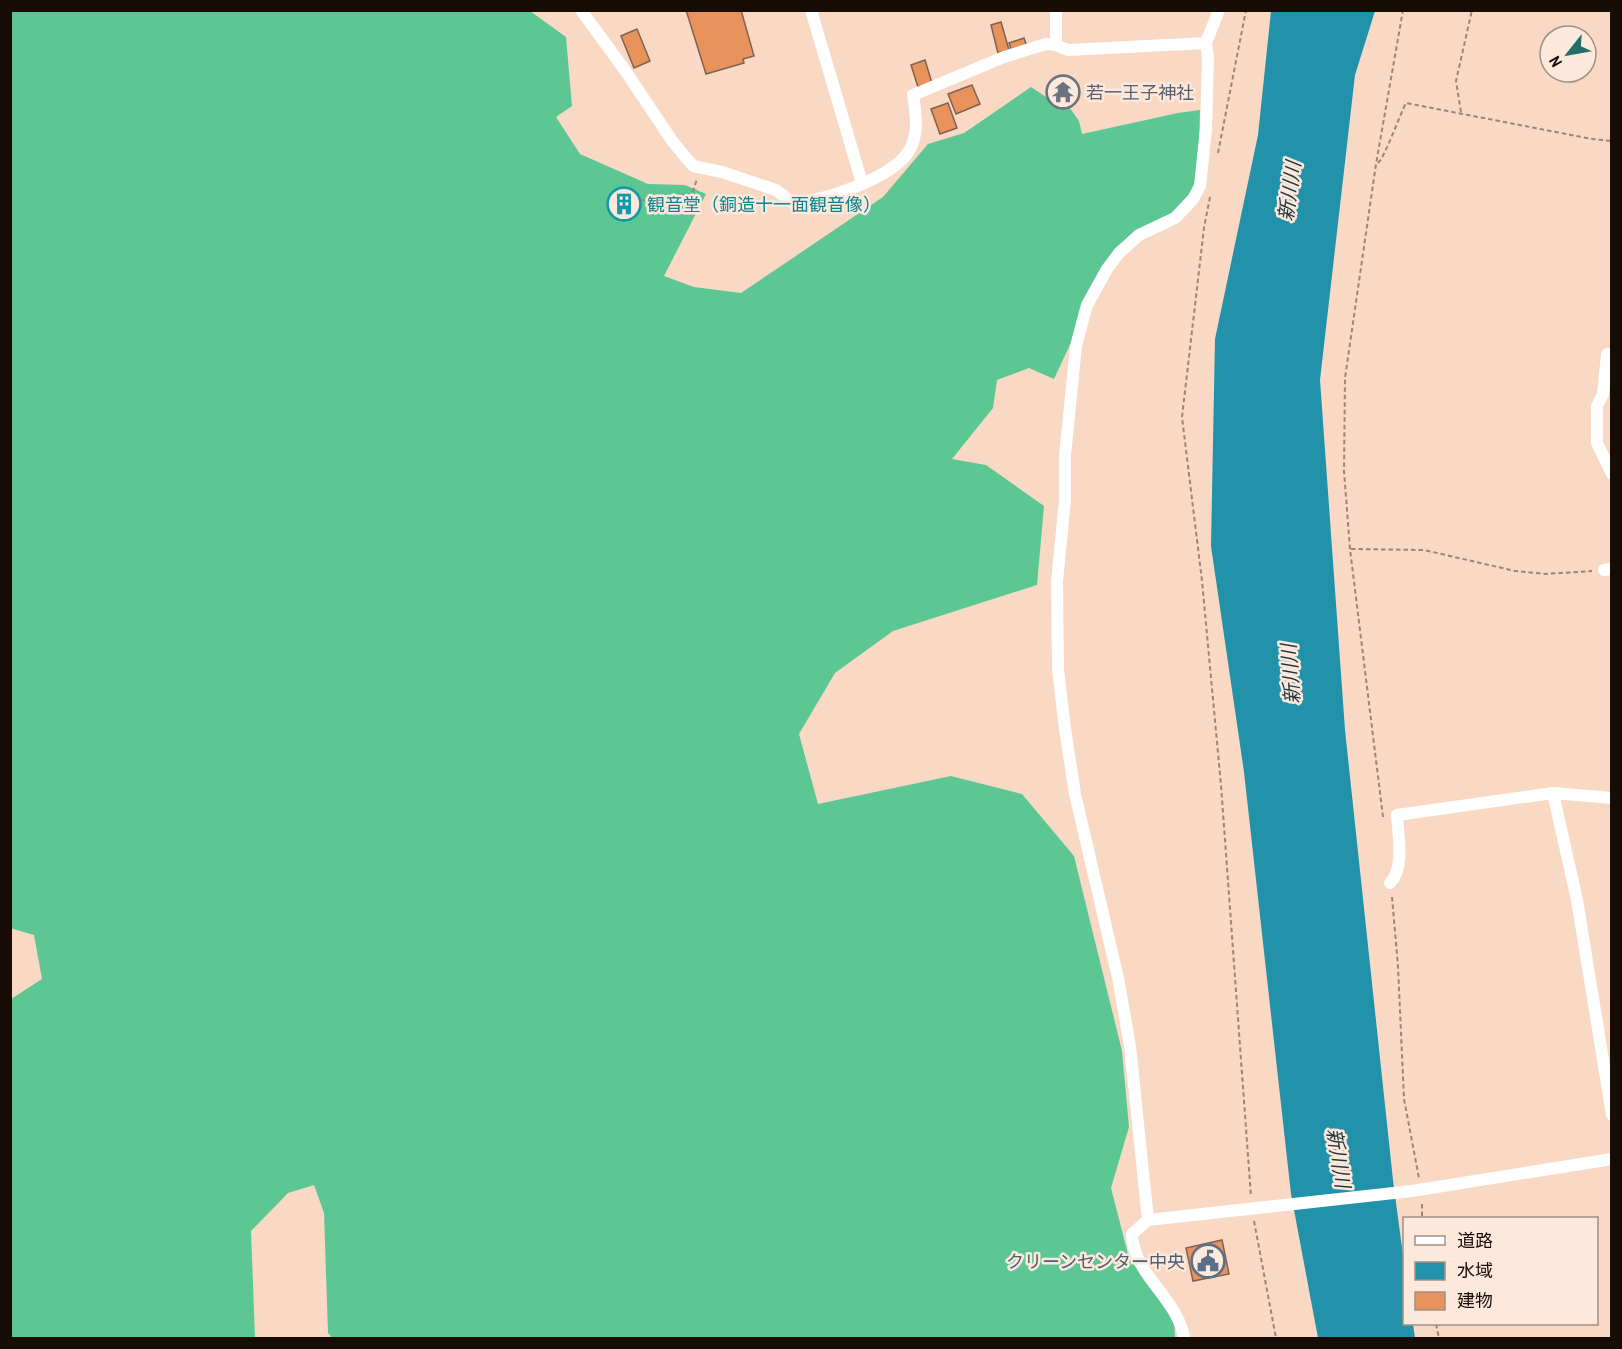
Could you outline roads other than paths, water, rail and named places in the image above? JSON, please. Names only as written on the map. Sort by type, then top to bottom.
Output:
[{"type":"street","points":[[581,10],[624,69],[672,142],[693,166],[776,190],[793,203],[811,202],[847,191],[892,170],[908,152],[918,123],[913,95],[1004,57],[1046,44],[1068,50],[1206,43]]},
{"type":"street","points":[[811,10],[862,183]]},
{"type":"street","points":[[1056,10],[1056,45]]},
{"type":"street","points":[[1148,1220],[1130,1046],[1118,978],[1075,794],[1058,669],[1058,582],[1065,500],[1065,456],[1076,346],[1084,315],[1092,296],[1119,253],[1139,234],[1175,218],[1193,199],[1200,186],[1206,129],[1208,56],[1206,43],[1219,10]]},
{"type":"street","points":[[1611,354],[1607,354],[1603,394],[1597,406],[1597,443],[1611,474]]},
{"type":"street","points":[[1553,794],[1577,900],[1611,1115]]},
{"type":"street","points":[[1390,883],[1396,878],[1398,861],[1397,815],[1553,794],[1611,798]]},
{"type":"street","points":[[1184,1338],[1182,1326],[1171,1305],[1145,1272],[1132,1246],[1132,1233],[1148,1220],[1416,1190],[1611,1159]]},
{"type":"water","name":"新川川","points":[[1271,11],[1375,11],[1355,75],[1320,380],[1345,730],[1403,1255],[1403,1325],[1413,1325],[1415,1338],[1318,1338],[1291,1194],[1244,772],[1211,546],[1215,339],[1258,135]]},
{"type":"place","name":"若一王子神社","points":[[1063,92]]},
{"type":"place","name":"観音堂（銅造十一面観音像）","points":[[624,204]]},
{"type":"place","name":"クリーンセンター中央","points":[[1208,1261]]}]
